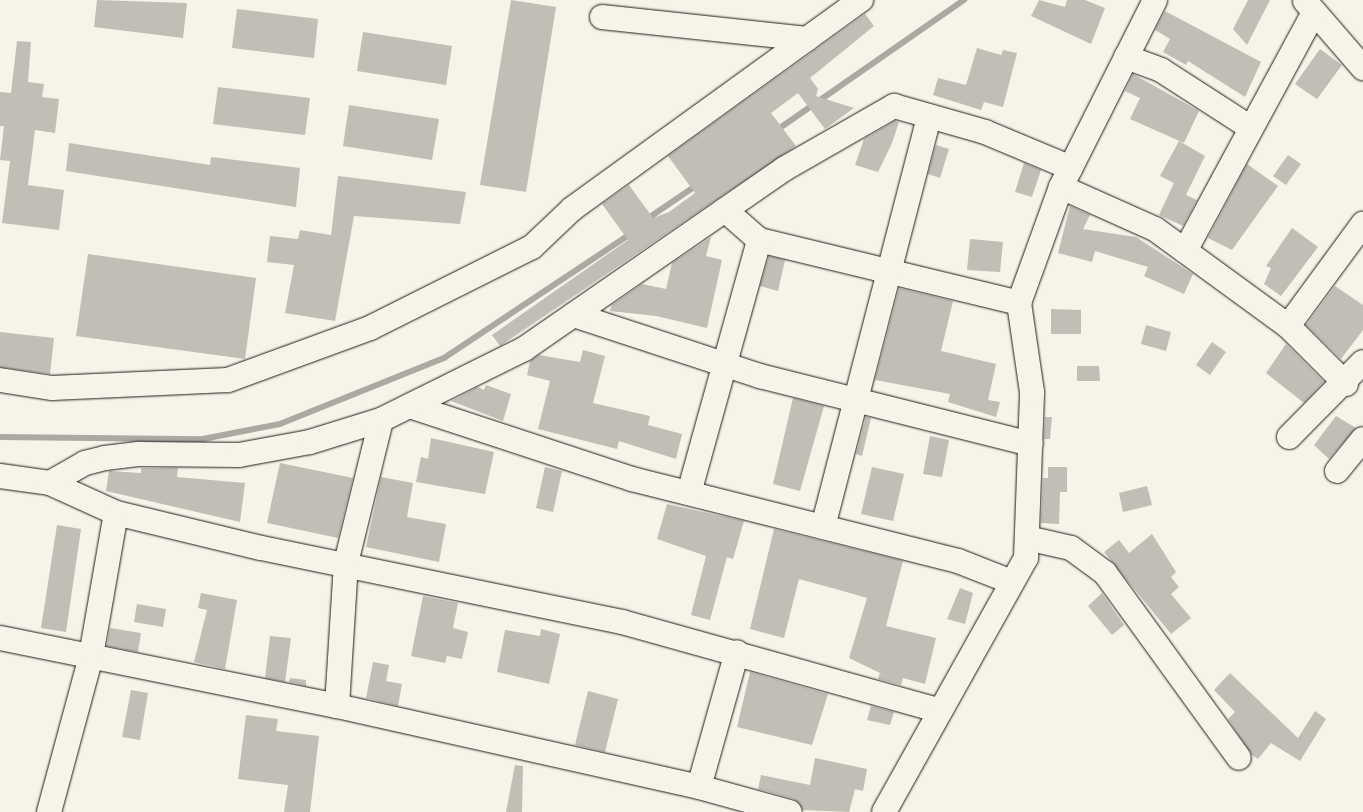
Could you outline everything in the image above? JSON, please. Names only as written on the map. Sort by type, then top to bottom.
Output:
[{"type":"street","points":[[815,33],[827,0]]},
{"type":"street","points":[[0,380],[52,388],[228,380],[370,328],[532,247],[572,209],[861,0]]},
{"type":"street","points":[[884,812],[938,710],[1026,558],[1032,392],[1019,303],[1066,177],[1155,0]]},
{"type":"street","points":[[1184,251],[1251,128],[1309,6],[1363,68]]},
{"type":"street","points":[[602,18],[815,33]]},
{"type":"street","points":[[1126,57],[1161,70],[1251,128]]},
{"type":"street","points":[[50,483],[85,463],[105,458],[140,454],[239,455],[310,442],[381,420],[524,349],[784,169],[894,106],[985,132],[1156,229],[1288,326],[1346,384]]},
{"type":"street","points":[[823,527],[929,116]]},
{"type":"street","points":[[725,210],[759,240],[1019,303]]},
{"type":"street","points":[[1288,326],[1363,224]]},
{"type":"street","points":[[689,493],[759,240]]},
{"type":"street","points":[[574,315],[725,364],[856,400],[1031,444]]},
{"type":"street","points":[[1290,437],[1346,384],[1363,362]]},
{"type":"street","points":[[410,406],[689,493],[958,561],[1012,582]]},
{"type":"street","points":[[336,706],[346,563],[381,420]]},
{"type":"street","points":[[1337,471],[1363,439]]},
{"type":"street","points":[[0,476],[50,483],[116,513],[261,548],[346,563],[622,622],[737,652],[938,710]]},
{"type":"street","points":[[49,812],[91,656],[116,513]]},
{"type":"street","points":[[1027,538],[1071,548],[1105,573],[1239,758]]},
{"type":"street","points":[[0,638],[336,706],[699,787],[790,812]]},
{"type":"street","points":[[699,787],[737,652]]},
{"type":"building","points":[[97,0],[187,3],[183,38],[94,27]]},
{"type":"building","points":[[511,0],[556,7],[526,192],[480,185]]},
{"type":"building","points":[[1039,0],[1065,7],[1067,0],[1085,0],[1105,8],[1091,44],[1031,16]]},
{"type":"building","points":[[1248,0],[1270,0],[1247,45],[1233,29]]},
{"type":"building","points":[[237,9],[318,19],[314,58],[232,48]]},
{"type":"building","points":[[1165,11],[1261,62],[1245,97],[1188,61],[1186,65],[1163,52],[1170,39],[1155,30]]},
{"type":"building","points":[[865,14],[874,26],[810,78],[818,89],[816,96],[854,108],[825,129],[798,93],[771,113],[796,146],[500,346],[492,335],[628,240],[602,204],[629,185],[653,218],[669,212],[695,193],[668,156]]},
{"type":"building","points":[[363,32],[452,46],[446,85],[357,71]]},
{"type":"building","points":[[17,41],[31,42],[28,82],[44,84],[42,97],[59,99],[55,133],[35,130],[28,185],[64,190],[59,230],[2,223],[10,161],[0,160],[4,126],[0,126],[0,92],[11,93]]},
{"type":"building","points":[[977,48],[1001,55],[1003,50],[1017,53],[1003,107],[984,102],[981,110],[933,95],[938,78],[966,85]]},
{"type":"building","points":[[1320,49],[1342,65],[1317,99],[1295,84]]},
{"type":"building","points":[[1133,74],[1199,111],[1184,143],[1130,119],[1140,98],[1125,91]]},
{"type":"building","points":[[218,87],[310,98],[305,135],[213,124]]},
{"type":"building","points":[[349,105],[439,119],[432,160],[343,146]]},
{"type":"building","points":[[895,121],[899,122],[892,143],[878,172],[855,165],[864,139]]},
{"type":"building","points":[[1179,141],[1205,156],[1186,195],[1197,200],[1183,226],[1159,215],[1174,183],[1160,176]]},
{"type":"building","points":[[69,143],[210,165],[211,157],[300,168],[296,207],[66,171]]},
{"type":"building","points":[[936,145],[949,149],[940,178],[928,174]]},
{"type":"building","points":[[1288,155],[1301,164],[1286,185],[1273,176]]},
{"type":"building","points":[[1024,163],[1041,170],[1032,197],[1015,192]]},
{"type":"building","points":[[1247,164],[1278,186],[1232,250],[1208,238]]},
{"type":"building","points":[[338,176],[466,192],[460,224],[354,216],[335,321],[285,313],[294,265],[267,262],[270,236],[298,239],[300,230],[331,235]]},
{"type":"building","points":[[1070,206],[1090,215],[1083,229],[1136,237],[1193,274],[1184,294],[1144,276],[1148,267],[1095,251],[1092,262],[1058,253]]},
{"type":"building","points":[[1292,228],[1318,247],[1281,296],[1264,284],[1271,268],[1266,266]]},
{"type":"building","points":[[711,237],[706,256],[722,260],[707,328],[656,316],[610,311],[612,305],[642,284],[666,289],[672,263]]},
{"type":"building","points":[[970,239],[1003,242],[1000,272],[967,270]]},
{"type":"building","points":[[88,254],[256,278],[245,359],[76,336]]},
{"type":"building","points":[[769,256],[785,260],[778,291],[760,286]]},
{"type":"building","points":[[1335,286],[1363,305],[1363,330],[1341,359],[1306,325]]},
{"type":"building","points":[[899,288],[953,301],[941,351],[996,364],[988,400],[1000,402],[996,417],[948,402],[950,394],[875,380]]},
{"type":"building","points":[[1051,309],[1081,310],[1081,334],[1051,334]]},
{"type":"building","points":[[1146,325],[1171,332],[1166,351],[1141,344]]},
{"type":"building","points":[[0,332],[54,338],[50,374],[0,367]]},
{"type":"building","points":[[1212,342],[1226,352],[1210,375],[1196,365]]},
{"type":"building","points":[[1286,344],[1324,382],[1304,403],[1266,373]]},
{"type":"building","points":[[583,350],[605,356],[593,403],[650,416],[648,425],[682,434],[676,459],[619,441],[617,449],[538,429],[550,381],[527,375],[530,361],[539,355],[580,362]]},
{"type":"building","points":[[1077,366],[1099,366],[1100,381],[1077,381]]},
{"type":"building","points":[[486,385],[511,394],[503,421],[451,401],[478,387],[484,390]]},
{"type":"building","points":[[793,398],[824,406],[800,491],[773,484]]},
{"type":"building","points":[[1336,416],[1356,428],[1329,459],[1314,445]]},
{"type":"building","points":[[866,417],[871,418],[862,456],[856,454]]},
{"type":"building","points":[[1045,417],[1052,417],[1050,439],[1044,439]]},
{"type":"building","points":[[930,436],[949,440],[942,477],[923,474]]},
{"type":"building","points":[[431,438],[494,452],[485,494],[416,482],[421,457],[428,459]]},
{"type":"building","points":[[280,463],[353,478],[338,538],[267,523]]},
{"type":"building","points":[[545,467],[562,471],[553,512],[536,508]]},
{"type":"building","points":[[872,467],[904,474],[893,521],[861,514]]},
{"type":"building","points":[[1048,467],[1067,467],[1067,492],[1060,492],[1059,524],[1041,523],[1043,478],[1048,478]]},
{"type":"building","points":[[141,468],[178,468],[177,477],[245,483],[240,522],[106,491],[109,471],[141,473]]},
{"type":"building","points":[[381,477],[413,483],[407,517],[446,524],[439,562],[366,547]]},
{"type":"building","points":[[1147,486],[1152,505],[1123,512],[1119,493]]},
{"type":"building","points":[[667,504],[744,521],[733,559],[727,557],[710,620],[691,615],[706,556],[657,539]]},
{"type":"building","points":[[57,525],[81,529],[66,632],[41,628]]},
{"type":"building","points":[[774,529],[903,561],[886,626],[936,638],[925,684],[903,678],[901,685],[878,679],[880,673],[849,658],[867,598],[799,579],[784,638],[750,629]]},
{"type":"building","points":[[1152,534],[1176,572],[1171,577],[1179,587],[1171,594],[1191,618],[1171,634],[1104,552],[1119,540],[1129,553]]},
{"type":"building","points":[[960,588],[973,593],[965,624],[947,619]]},
{"type":"building","points":[[201,593],[237,600],[225,669],[194,662],[207,610],[198,608]]},
{"type":"building","points":[[1102,593],[1124,625],[1112,635],[1088,606]]},
{"type":"building","points":[[423,596],[458,603],[453,628],[468,632],[462,659],[447,656],[445,663],[411,656]]},
{"type":"building","points":[[137,604],[166,609],[163,627],[134,622]]},
{"type":"building","points":[[110,628],[141,633],[138,652],[107,646]]},
{"type":"building","points":[[541,629],[560,634],[549,684],[497,672],[505,630],[540,636]]},
{"type":"building","points":[[270,636],[291,638],[285,682],[265,678]]},
{"type":"building","points":[[373,662],[389,665],[386,681],[402,684],[398,706],[366,698]]},
{"type":"building","points":[[750,672],[828,694],[812,745],[737,727]]},
{"type":"building","points":[[1230,673],[1298,738],[1315,711],[1326,719],[1300,761],[1271,743],[1258,759],[1252,755],[1228,719],[1235,712],[1214,690]]},
{"type":"building","points":[[290,678],[306,680],[306,686],[289,682]]},
{"type":"building","points":[[131,690],[148,693],[140,740],[122,737]]},
{"type":"building","points":[[588,691],[618,699],[605,752],[575,745]]},
{"type":"building","points":[[871,706],[894,712],[890,725],[867,720]]},
{"type":"building","points":[[246,715],[278,719],[276,731],[319,736],[310,812],[284,812],[288,785],[238,779]]},
{"type":"building","points":[[815,758],[867,769],[863,791],[855,789],[849,812],[803,810],[794,799],[758,789],[761,775],[810,785]]},
{"type":"building","points":[[515,765],[523,766],[522,812],[506,812]]},
{"type":"waterway","points":[[777,130],[964,0]]},
{"type":"waterway","points":[[647,219],[697,185]]},
{"type":"waterway","points":[[0,437],[203,439],[280,424],[444,358],[632,233]]}]
